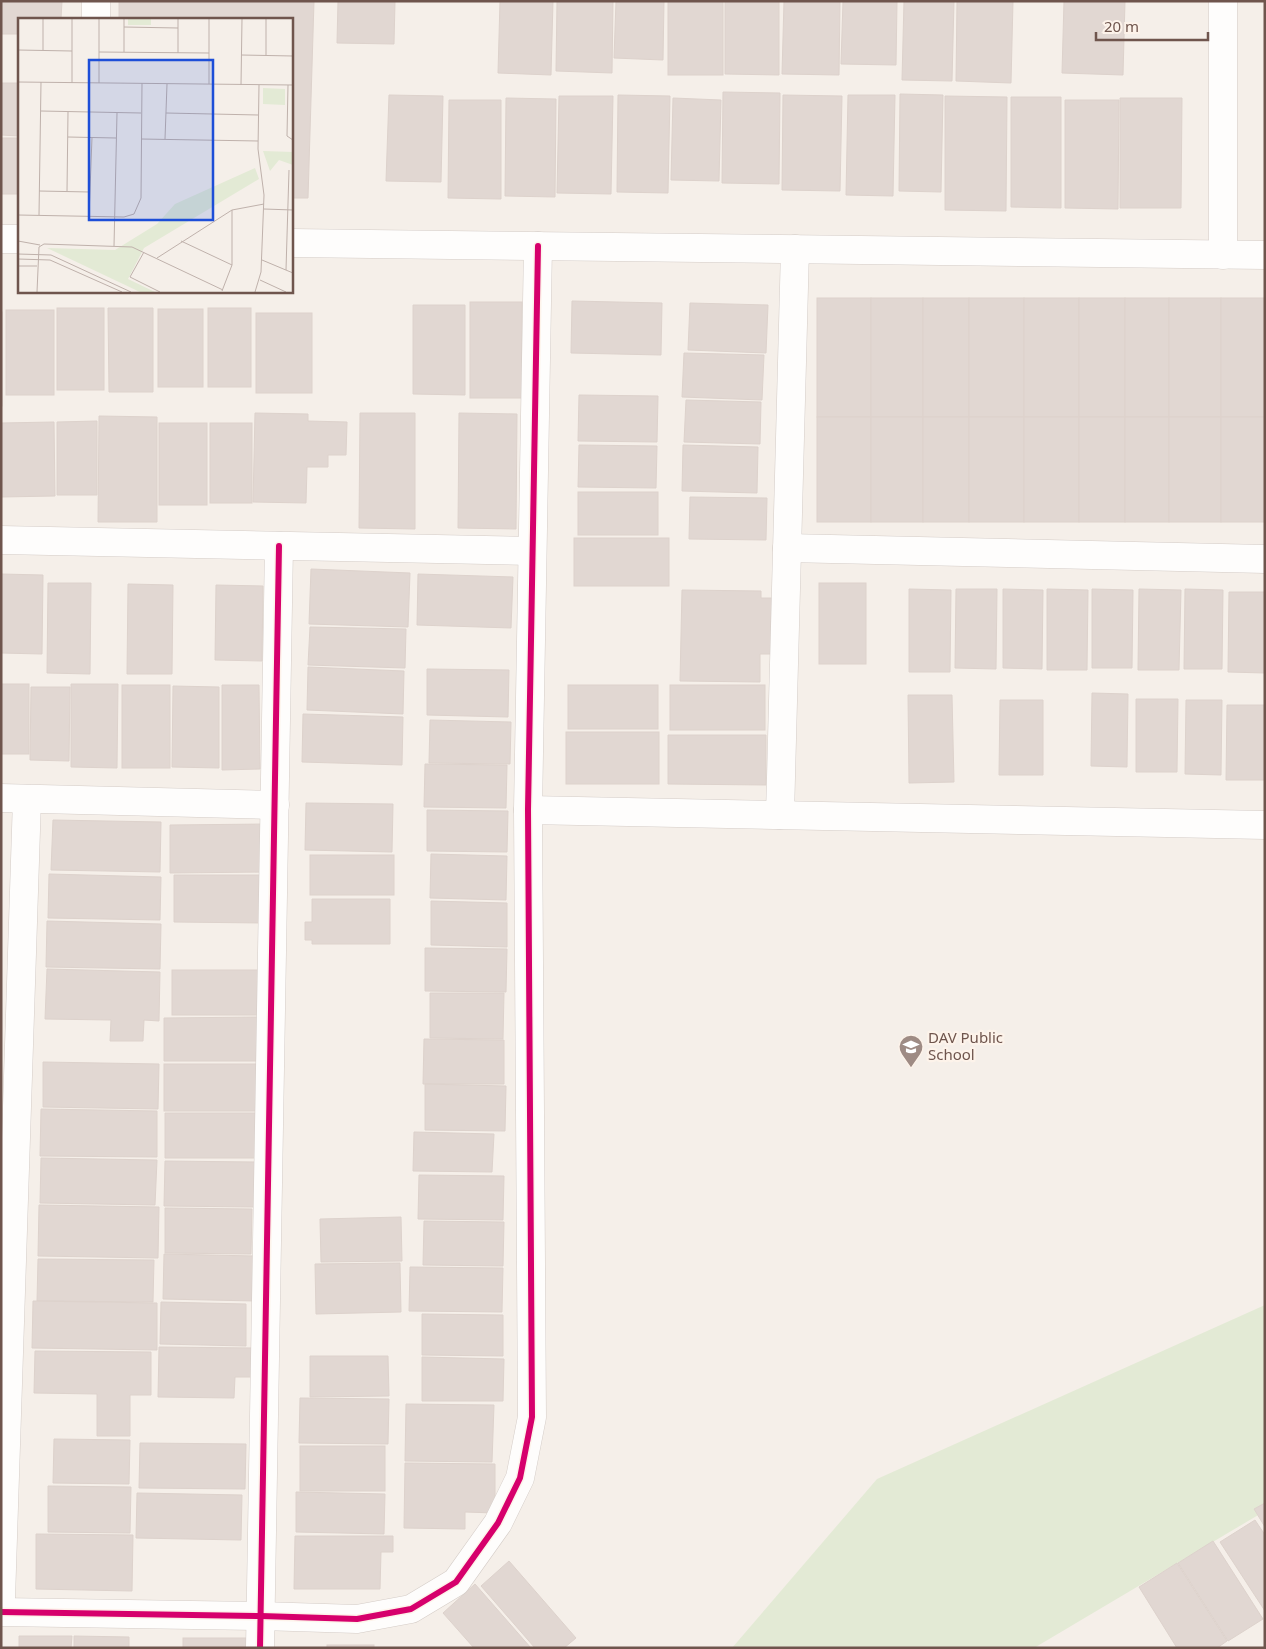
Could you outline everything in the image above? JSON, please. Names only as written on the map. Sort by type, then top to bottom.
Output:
[{"type":"street","points":[[96,1],[96,18]]},
{"type":"street","points":[[1223,255],[1224,1]]},
{"type":"street","points":[[1,239],[18,239]]},
{"type":"street","points":[[292,243],[1265,255]]},
{"type":"street","points":[[1,1612],[357,1619],[411,1610],[456,1582],[498,1523],[520,1478],[532,1417],[528,810],[538,246]]},
{"type":"street","points":[[780,815],[795,249]]},
{"type":"street","points":[[1,540],[532,551]]},
{"type":"street","points":[[260,1648],[279,546]]},
{"type":"street","points":[[787,548],[1265,559]]},
{"type":"street","points":[[1,1598],[14,798],[275,805]]},
{"type":"street","points":[[528,810],[1265,825]]},
{"type":"green space","points":[[1265,1305],[1265,1511],[1034,1648],[732,1648],[877,1479]]},
{"type":"building","points":[[1,1],[62,1],[61,18],[18,18],[18,34],[1,34]]},
{"type":"building","points":[[119,1],[314,1],[308,198],[292,198],[292,18],[119,18]]},
{"type":"building","points":[[338,1],[395,1],[394,44],[337,43]]},
{"type":"building","points":[[500,1],[553,1],[551,75],[498,73]]},
{"type":"building","points":[[557,1],[613,1],[612,73],[556,71]]},
{"type":"building","points":[[616,1],[664,1],[663,60],[614,58]]},
{"type":"building","points":[[668,1],[723,1],[723,75],[668,75]]},
{"type":"building","points":[[725,1],[779,1],[779,75],[725,74]]},
{"type":"building","points":[[784,1],[840,1],[839,75],[782,74]]},
{"type":"building","points":[[843,1],[897,1],[896,65],[841,64]]},
{"type":"building","points":[[904,1],[954,1],[952,81],[902,80]]},
{"type":"building","points":[[957,1],[1013,1],[1011,83],[956,81]]},
{"type":"building","points":[[1064,1],[1125,1],[1123,75],[1062,73]]},
{"type":"building","points":[[1,83],[18,83],[18,136],[1,135]]},
{"type":"building","points":[[723,92],[780,93],[779,184],[722,183]]},
{"type":"building","points":[[900,94],[943,95],[941,192],[899,191]]},
{"type":"building","points":[[389,95],[443,96],[441,182],[386,181]]},
{"type":"building","points":[[618,95],[670,96],[668,193],[617,192]]},
{"type":"building","points":[[783,95],[842,96],[840,191],[782,190]]},
{"type":"building","points":[[848,95],[895,95],[893,196],[846,195]]},
{"type":"building","points":[[559,96],[613,96],[611,194],[557,193]]},
{"type":"building","points":[[945,96],[1007,97],[1006,211],[945,210]]},
{"type":"building","points":[[1011,97],[1061,97],[1061,208],[1011,207]]},
{"type":"building","points":[[506,98],[556,99],[555,197],[505,196]]},
{"type":"building","points":[[673,98],[721,100],[719,181],[671,180]]},
{"type":"building","points":[[1120,98],[1182,98],[1181,208],[1120,208]]},
{"type":"building","points":[[449,100],[501,100],[501,199],[448,198]]},
{"type":"building","points":[[1065,100],[1119,100],[1118,209],[1065,208]]},
{"type":"building","points":[[1,138],[18,138],[18,194],[1,194]]},
{"type":"building","points":[[817,298],[871,298],[871,417],[817,417]]},
{"type":"building","points":[[871,298],[923,298],[923,417],[871,417]]},
{"type":"building","points":[[923,298],[969,298],[969,417],[923,417]]},
{"type":"building","points":[[969,298],[1024,298],[1024,417],[969,417]]},
{"type":"building","points":[[1024,298],[1079,298],[1079,417],[1024,417]]},
{"type":"building","points":[[1079,298],[1125,298],[1125,417],[1079,417]]},
{"type":"building","points":[[1125,298],[1169,298],[1169,417],[1125,417]]},
{"type":"building","points":[[1169,298],[1221,298],[1221,417],[1169,417]]},
{"type":"building","points":[[1221,298],[1265,298],[1265,417],[1221,417]]},
{"type":"building","points":[[572,301],[662,303],[661,355],[571,353]]},
{"type":"building","points":[[470,302],[522,302],[522,398],[470,398]]},
{"type":"building","points":[[690,303],[768,305],[766,353],[688,350]]},
{"type":"building","points":[[413,305],[465,305],[465,395],[413,394]]},
{"type":"building","points":[[57,308],[104,308],[104,390],[57,390]]},
{"type":"building","points":[[108,308],[153,308],[153,392],[109,392]]},
{"type":"building","points":[[208,308],[251,308],[251,387],[208,387]]},
{"type":"building","points":[[158,309],[203,309],[203,387],[158,387]]},
{"type":"building","points":[[6,310],[54,310],[54,395],[6,395]]},
{"type":"building","points":[[2,312],[2,406],[1,406]]},
{"type":"building","points":[[256,313],[312,313],[312,393],[256,393]]},
{"type":"building","points":[[684,353],[764,355],[762,400],[682,397]]},
{"type":"building","points":[[579,395],[658,396],[657,442],[578,441]]},
{"type":"building","points":[[686,400],[761,402],[760,444],[684,442]]},
{"type":"building","points":[[255,413],[308,414],[308,421],[347,422],[346,455],[328,455],[328,467],[307,467],[306,503],[253,502]]},
{"type":"building","points":[[360,413],[415,413],[415,529],[359,528]]},
{"type":"building","points":[[459,413],[517,414],[516,529],[458,528]]},
{"type":"building","points":[[99,416],[157,417],[157,522],[98,522]]},
{"type":"building","points":[[817,417],[871,417],[871,522],[817,522]]},
{"type":"building","points":[[871,417],[923,417],[923,522],[871,522]]},
{"type":"building","points":[[923,417],[969,417],[969,522],[923,522]]},
{"type":"building","points":[[969,417],[1024,417],[1024,522],[969,522]]},
{"type":"building","points":[[1024,417],[1079,417],[1079,522],[1024,522]]},
{"type":"building","points":[[1079,417],[1125,417],[1125,522],[1079,522]]},
{"type":"building","points":[[1125,417],[1169,417],[1169,522],[1125,522]]},
{"type":"building","points":[[1169,417],[1221,417],[1221,522],[1169,522]]},
{"type":"building","points":[[1221,417],[1265,417],[1265,522],[1221,522]]},
{"type":"building","points":[[97,421],[97,495],[57,495],[57,422]]},
{"type":"building","points":[[54,422],[55,496],[1,497],[1,423]]},
{"type":"building","points":[[159,423],[207,423],[207,505],[159,505]]},
{"type":"building","points":[[210,423],[252,423],[252,503],[210,503]]},
{"type":"building","points":[[579,445],[657,446],[656,488],[578,487]]},
{"type":"building","points":[[683,445],[758,447],[757,493],[682,491]]},
{"type":"building","points":[[578,492],[658,492],[658,535],[578,535]]},
{"type":"building","points":[[690,497],[767,498],[766,540],[689,539]]},
{"type":"building","points":[[574,538],[669,538],[669,586],[574,586]]},
{"type":"building","points":[[311,569],[410,573],[408,627],[309,624]]},
{"type":"building","points":[[1,574],[43,575],[42,654],[1,653]]},
{"type":"building","points":[[418,574],[513,577],[511,628],[417,625]]},
{"type":"building","points":[[48,583],[91,583],[90,674],[47,673]]},
{"type":"building","points":[[819,583],[866,583],[866,664],[819,664]]},
{"type":"building","points":[[128,584],[173,585],[172,674],[127,674]]},
{"type":"building","points":[[216,585],[263,586],[262,661],[215,660]]},
{"type":"building","points":[[909,589],[951,590],[950,672],[909,672]]},
{"type":"building","points":[[956,589],[997,589],[996,669],[955,668]]},
{"type":"building","points":[[1003,589],[1043,590],[1042,669],[1003,668]]},
{"type":"building","points":[[1047,589],[1088,590],[1087,670],[1047,670]]},
{"type":"building","points":[[1092,589],[1133,590],[1132,668],[1092,668]]},
{"type":"building","points":[[1139,589],[1181,590],[1179,670],[1138,670]]},
{"type":"building","points":[[1185,589],[1223,590],[1222,669],[1184,669]]},
{"type":"building","points":[[682,590],[761,591],[761,598],[776,598],[776,654],[760,654],[760,682],[680,681]]},
{"type":"building","points":[[1229,592],[1265,592],[1265,673],[1228,672]]},
{"type":"building","points":[[310,627],[406,629],[405,668],[308,665]]},
{"type":"building","points":[[308,667],[404,671],[403,714],[307,710]]},
{"type":"building","points":[[427,669],[509,670],[508,717],[427,715]]},
{"type":"building","points":[[1,684],[29,684],[29,754],[1,754]]},
{"type":"building","points":[[71,684],[118,684],[117,768],[71,767]]},
{"type":"building","points":[[122,685],[170,685],[170,768],[122,768]]},
{"type":"building","points":[[222,685],[259,685],[260,769],[222,770]]},
{"type":"building","points":[[568,685],[658,685],[658,729],[568,729]]},
{"type":"building","points":[[670,685],[765,685],[765,730],[670,730]]},
{"type":"building","points":[[173,686],[219,687],[219,768],[172,767]]},
{"type":"building","points":[[31,687],[70,687],[69,761],[30,760]]},
{"type":"building","points":[[1092,693],[1128,694],[1127,767],[1091,766]]},
{"type":"building","points":[[908,695],[952,695],[954,782],[909,783]]},
{"type":"building","points":[[1136,699],[1178,699],[1177,772],[1136,772]]},
{"type":"building","points":[[1000,700],[1043,700],[1043,775],[999,775]]},
{"type":"building","points":[[1186,700],[1222,700],[1221,775],[1185,774]]},
{"type":"building","points":[[1227,705],[1265,705],[1265,780],[1226,780]]},
{"type":"building","points":[[303,714],[403,717],[402,765],[302,762]]},
{"type":"building","points":[[430,720],[511,722],[510,764],[429,763]]},
{"type":"building","points":[[566,732],[659,732],[659,784],[566,784]]},
{"type":"building","points":[[668,735],[766,735],[766,785],[668,784]]},
{"type":"building","points":[[425,764],[507,765],[506,808],[424,807]]},
{"type":"building","points":[[306,803],[393,804],[392,852],[305,850]]},
{"type":"building","points":[[427,810],[508,811],[507,852],[427,851]]},
{"type":"building","points":[[53,820],[161,822],[160,872],[51,870]]},
{"type":"building","points":[[266,824],[266,872],[170,873],[170,825]]},
{"type":"building","points":[[431,854],[507,856],[506,900],[430,898]]},
{"type":"building","points":[[310,855],[394,855],[394,895],[310,895]]},
{"type":"building","points":[[49,874],[161,877],[160,920],[48,918]]},
{"type":"building","points":[[174,875],[262,875],[262,923],[174,922]]},
{"type":"building","points":[[312,899],[390,899],[390,944],[312,944],[312,940],[305,940],[305,922],[312,922]]},
{"type":"building","points":[[431,901],[507,903],[507,947],[431,945]]},
{"type":"building","points":[[47,921],[161,924],[160,969],[46,967]]},
{"type":"building","points":[[425,948],[507,949],[506,992],[425,991]]},
{"type":"building","points":[[47,969],[160,972],[159,1021],[144,1020],[143,1041],[110,1041],[111,1020],[45,1019]]},
{"type":"building","points":[[172,970],[263,970],[263,1015],[172,1015]]},
{"type":"building","points":[[430,993],[504,993],[503,1039],[430,1038]]},
{"type":"building","points":[[259,1017],[259,1061],[164,1061],[164,1018]]},
{"type":"building","points":[[424,1039],[504,1040],[504,1084],[423,1084]]},
{"type":"building","points":[[43,1062],[159,1064],[158,1109],[43,1107]]},
{"type":"building","points":[[164,1064],[258,1064],[258,1111],[164,1111]]},
{"type":"building","points":[[425,1084],[506,1086],[505,1131],[425,1130]]},
{"type":"building","points":[[41,1109],[157,1111],[157,1157],[40,1156]]},
{"type":"building","points":[[165,1113],[257,1113],[256,1158],[165,1158]]},
{"type":"building","points":[[414,1132],[494,1134],[492,1172],[413,1171]]},
{"type":"building","points":[[41,1158],[157,1160],[155,1205],[40,1203]]},
{"type":"building","points":[[165,1161],[255,1162],[255,1207],[164,1206]]},
{"type":"building","points":[[419,1175],[504,1176],[503,1220],[418,1219]]},
{"type":"building","points":[[39,1205],[159,1207],[158,1258],[38,1256]]},
{"type":"building","points":[[165,1208],[252,1209],[251,1254],[165,1253]]},
{"type":"building","points":[[401,1217],[402,1261],[321,1262],[320,1219]]},
{"type":"building","points":[[424,1221],[504,1222],[503,1266],[423,1265]]},
{"type":"building","points":[[164,1254],[255,1256],[255,1301],[163,1299]]},
{"type":"building","points":[[38,1259],[154,1260],[153,1302],[37,1301]]},
{"type":"building","points":[[400,1263],[401,1312],[316,1314],[315,1264]]},
{"type":"building","points":[[410,1267],[503,1268],[502,1312],[409,1311]]},
{"type":"building","points":[[33,1301],[157,1303],[157,1350],[32,1348]]},
{"type":"building","points":[[161,1302],[246,1304],[246,1346],[160,1344]]},
{"type":"building","points":[[422,1314],[503,1315],[503,1356],[422,1355]]},
{"type":"building","points":[[159,1347],[253,1348],[253,1377],[235,1377],[234,1398],[158,1397]]},
{"type":"building","points":[[35,1351],[151,1352],[151,1395],[130,1395],[130,1436],[97,1436],[97,1394],[34,1393]]},
{"type":"building","points":[[310,1356],[388,1356],[389,1396],[310,1397]]},
{"type":"building","points":[[422,1357],[504,1359],[503,1401],[422,1401]]},
{"type":"building","points":[[300,1398],[389,1399],[388,1444],[299,1443]]},
{"type":"building","points":[[406,1404],[494,1405],[492,1462],[405,1461]]},
{"type":"building","points":[[54,1439],[130,1440],[129,1484],[53,1483]]},
{"type":"building","points":[[140,1443],[246,1444],[245,1489],[139,1488]]},
{"type":"building","points":[[300,1446],[385,1446],[385,1491],[300,1491]]},
{"type":"building","points":[[405,1463],[495,1464],[495,1513],[465,1512],[465,1529],[404,1528]]},
{"type":"building","points":[[48,1486],[131,1487],[130,1533],[48,1532]]},
{"type":"building","points":[[296,1492],[385,1494],[384,1534],[296,1532]]},
{"type":"building","points":[[137,1493],[242,1495],[241,1540],[136,1538]]},
{"type":"building","points":[[1265,1503],[1265,1527],[1254,1509]]},
{"type":"building","points":[[1255,1520],[1265,1535],[1265,1611],[1220,1542]]},
{"type":"building","points":[[36,1534],[133,1535],[132,1591],[36,1589]]},
{"type":"building","points":[[295,1536],[393,1536],[393,1552],[381,1552],[380,1589],[294,1589]]},
{"type":"building","points":[[1213,1541],[1263,1619],[1228,1641],[1178,1563]]},
{"type":"building","points":[[509,1561],[576,1638],[564,1648],[535,1648],[481,1586]]},
{"type":"building","points":[[1177,1563],[1227,1641],[1217,1648],[1177,1648],[1139,1587]]},
{"type":"building","points":[[475,1584],[531,1648],[474,1648],[443,1613]]},
{"type":"building","points":[[19,1636],[72,1636],[71,1648],[19,1648]]},
{"type":"building","points":[[74,1636],[129,1637],[129,1648],[74,1648]]},
{"type":"building","points":[[183,1638],[254,1638],[254,1648],[183,1648]]},
{"type":"building","points":[[327,1645],[374,1645],[374,1648],[327,1648]]},
{"type":"cycle path","points":[[1,1612],[357,1619],[411,1609],[456,1582],[498,1523],[520,1478],[532,1417],[528,810],[538,246]]},
{"type":"cycle path","points":[[260,1648],[279,546]]},
{"type":"place","name":"DAV Public School","points":[[911,1068]]}]
